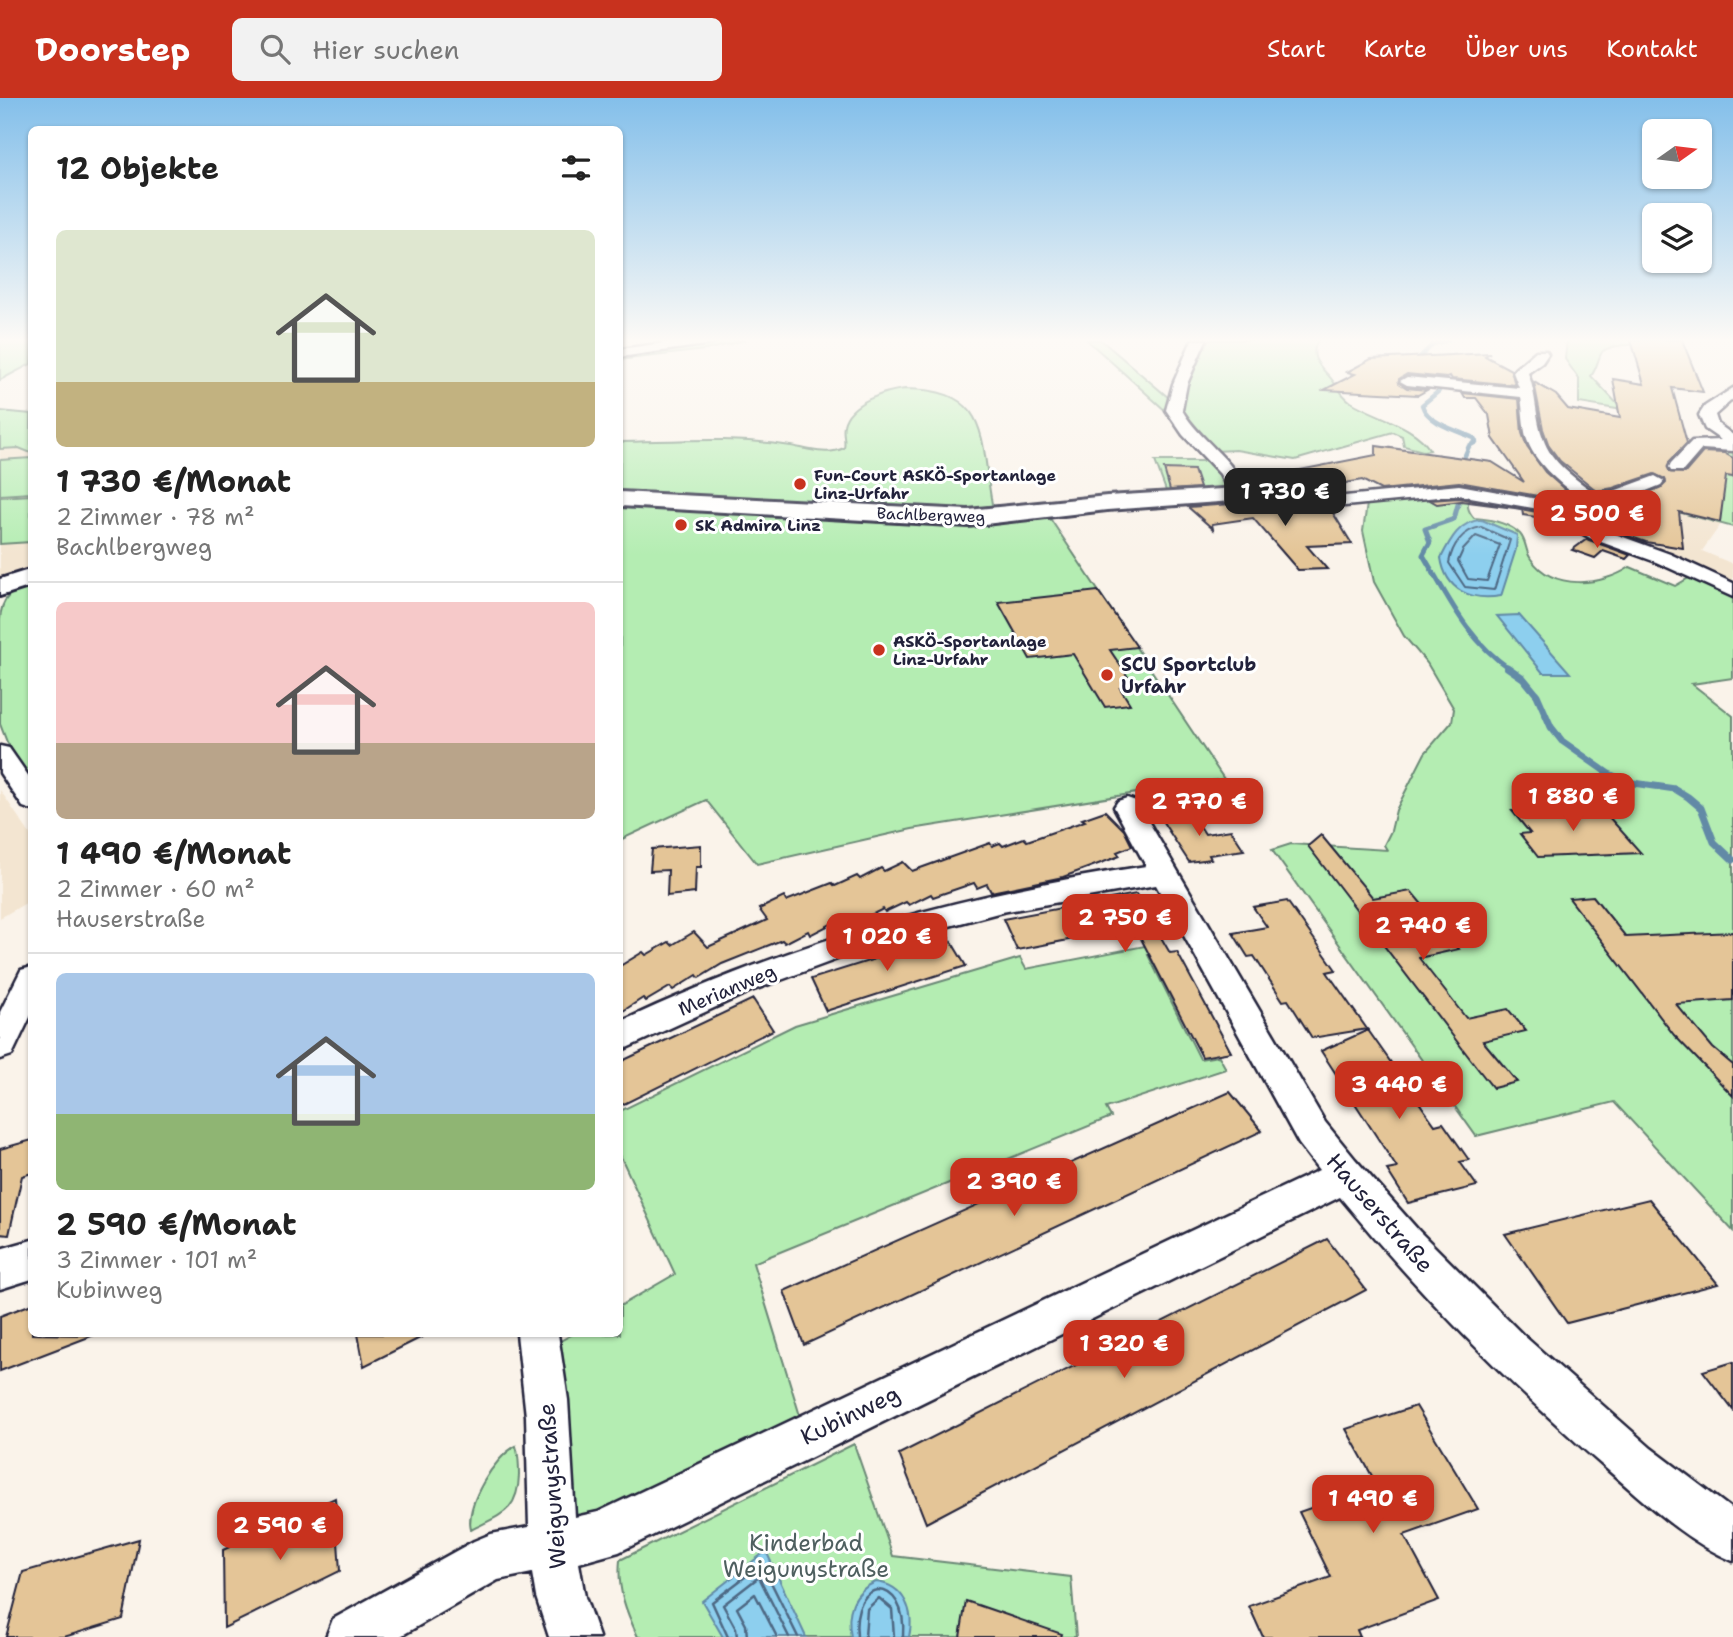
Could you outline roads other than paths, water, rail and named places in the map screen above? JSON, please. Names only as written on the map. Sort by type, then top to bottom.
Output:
[{"type":"street","points":[[1175,412],[1233,482],[1238,495]]},
{"type":"street","points":[[1532,412],[1532,427],[1542,452],[1564,478],[1592,499]]},
{"type":"street","points":[[1709,412],[1707,415],[1711,426],[1729,441]]},
{"type":"street","points":[[1677,467],[1698,444],[1729,441]]},
{"type":"street","name":"Bachlbergweg","points":[[623,499],[968,518],[1115,502],[1238,495],[1345,501],[1468,491],[1549,506],[1631,493],[1655,481]]},
{"type":"street","points":[[1549,506],[1597,534],[1663,558],[1733,591]]},
{"type":"street","points":[[0,587],[28,578]]},
{"type":"street","points":[[0,754],[28,795]]},
{"type":"street","name":"Hauserstraße","points":[[1127,807],[1312,1133],[1345,1175],[1412,1253],[1541,1382],[1696,1514],[1733,1538]]},
{"type":"street","name":"Merianweg","points":[[623,1036],[787,965],[894,929],[1062,889],[1165,873]]},
{"type":"street","points":[[0,1045],[28,987]]},
{"type":"street","name":"Kubinweg","points":[[351,1637],[491,1559],[603,1535],[1345,1175]]},
{"type":"street","points":[[0,1269],[28,1260]]},
{"type":"street","name":"Weigunystraße","points":[[537,1337],[546,1390],[552,1544],[559,1586],[574,1637]]},
{"type":"water","points":[[1482,520],[1517,535],[1516,549],[1501,596],[1470,595],[1454,586],[1448,579],[1441,558],[1462,527]]},
{"type":"water","points":[[1519,615],[1570,673],[1543,673],[1497,616]]},
{"type":"water","points":[[766,1551],[806,1637],[723,1637],[702,1601]]},
{"type":"water","points":[[876,1582],[894,1588],[905,1601],[910,1618],[909,1637],[851,1637],[850,1611],[856,1597]]},
{"type":"waterway","points":[[1426,412],[1436,422],[1474,438],[1476,442],[1469,446],[1460,467]]},
{"type":"waterway","points":[[1472,478],[1475,483]]},
{"type":"waterway","points":[[1475,483],[1477,487],[1460,497],[1454,519],[1425,529],[1430,542],[1423,555],[1471,632],[1495,658],[1510,669]]},
{"type":"waterway","points":[[1507,667],[1523,678],[1537,695],[1551,727],[1562,741],[1609,774],[1627,782],[1675,789],[1688,797],[1701,808],[1714,842],[1733,860]]},
{"type":"place","name":"Fun-Court ASKÖ-Sportanlage Linz-Urfahr","points":[[800,484]]},
{"type":"place","name":"SK Admira Linz","points":[[681,525]]},
{"type":"place","name":"ASKÖ-Sportanlage Linz-Urfahr","points":[[879,650]]},
{"type":"place","name":"SCU Sportclub Urfahr","points":[[1107,675]]},
{"type":"park label","name":"Kinderbad Weigunystraße","points":[[806,1556]]}]
